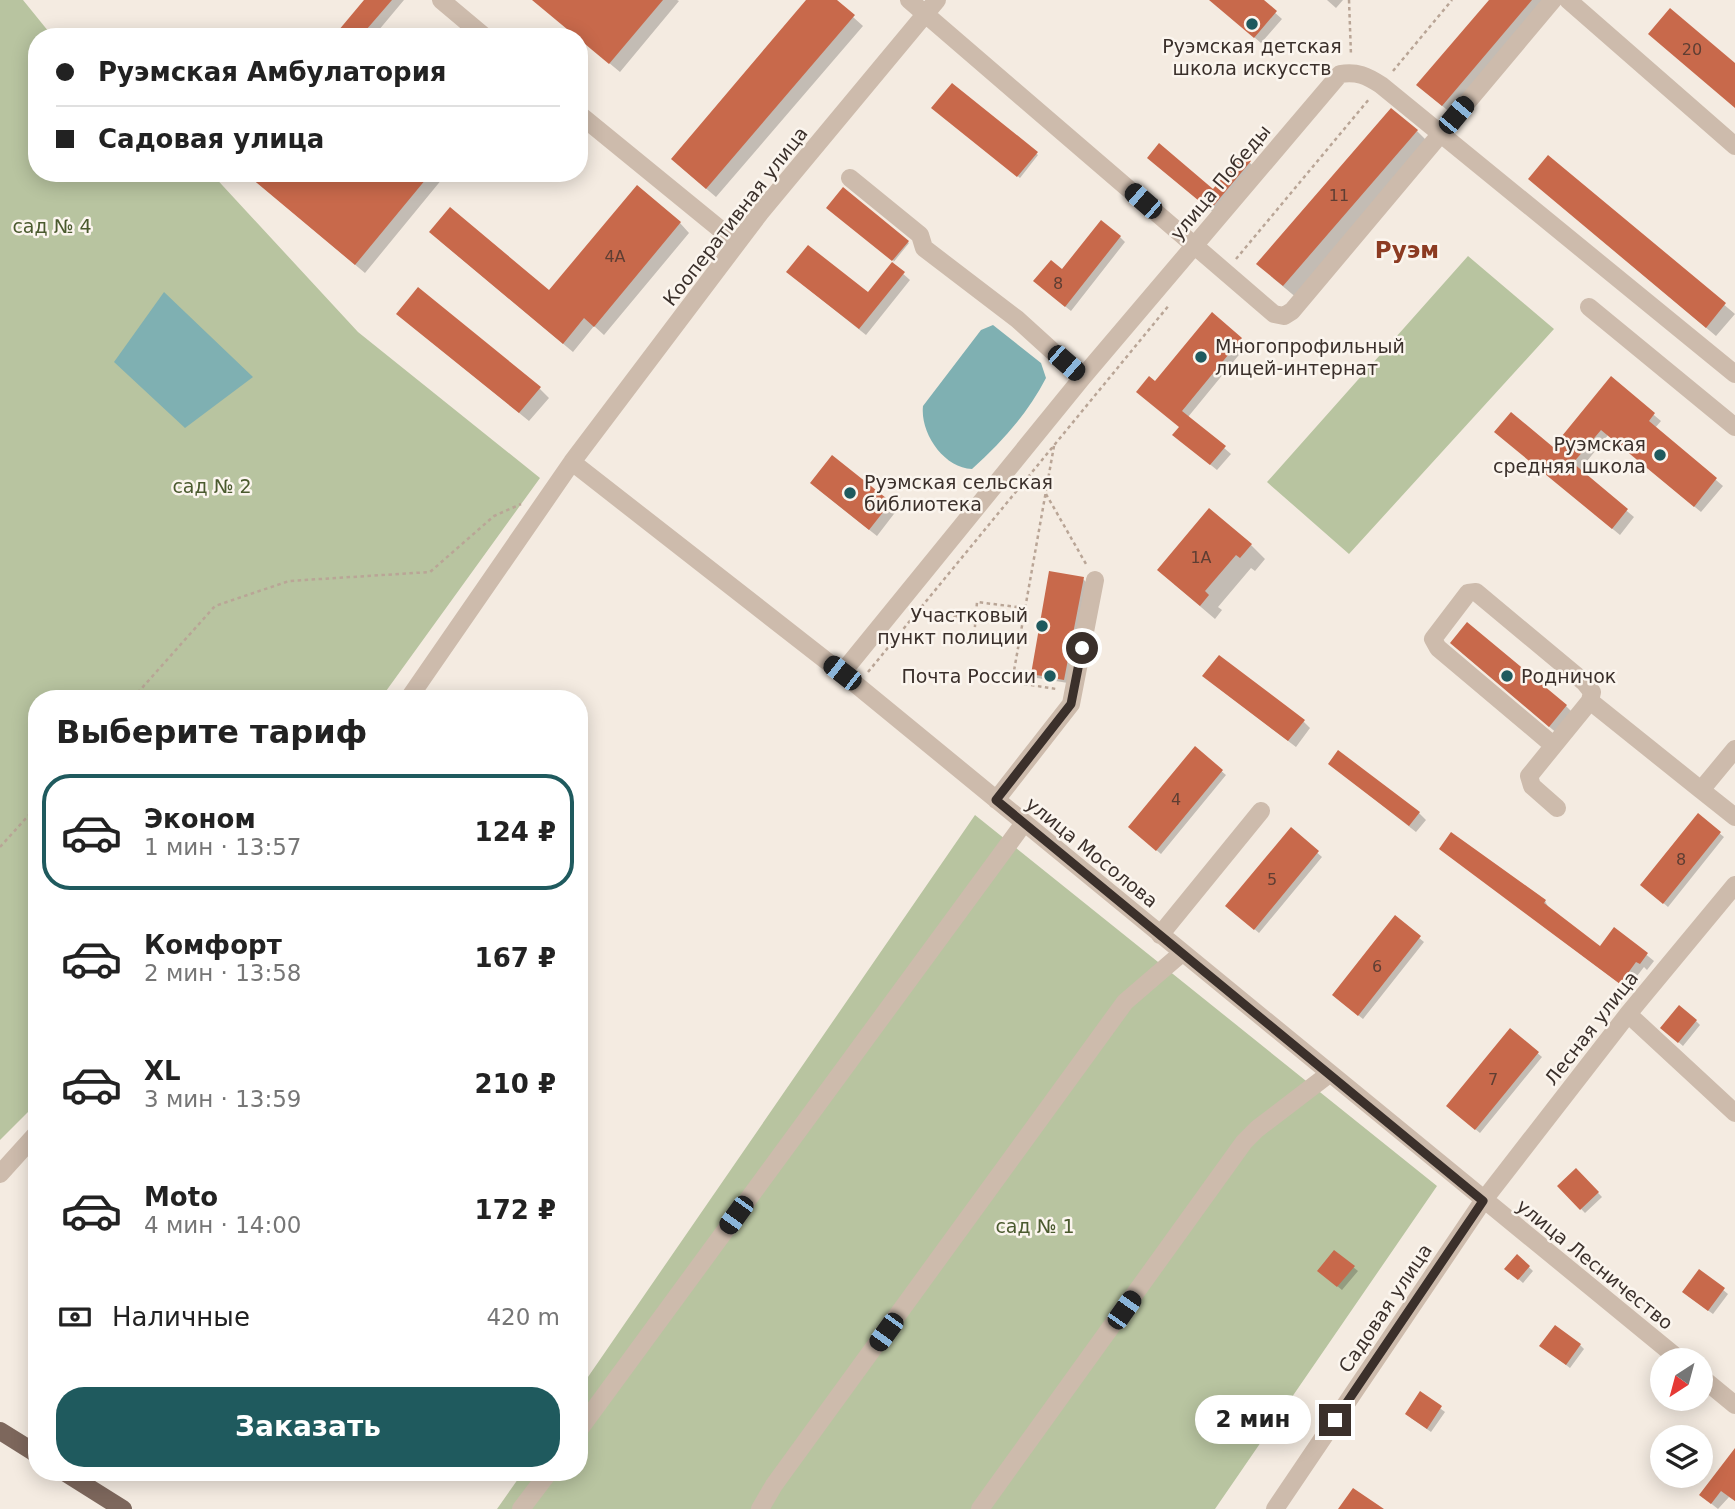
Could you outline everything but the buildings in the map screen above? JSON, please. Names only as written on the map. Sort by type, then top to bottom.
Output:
[{"type":"main road","points":[[0,1431],[28,1448]]},
{"type":"main road","points":[[78,1481],[123,1509]]},
{"type":"street","points":[[441,0],[474,28]]},
{"type":"street","points":[[909,0],[931,7],[1194,247],[1274,314],[1284,316],[1553,0]]},
{"type":"street","points":[[1568,0],[1735,146]]},
{"type":"street","name":"Кооперативная улица","points":[[415,690],[572,462],[737,243],[931,7]]},
{"type":"street","points":[[1351,72],[1367,76],[1381,85],[1735,374]]},
{"type":"street","name":"улица Победы","points":[[842,673],[1082,377],[1194,247],[1328,84],[1340,74],[1351,72]]},
{"type":"street","points":[[588,121],[737,243]]},
{"type":"street","points":[[850,178],[920,235],[925,248],[1017,319],[1082,377]]},
{"type":"street","points":[[1589,307],[1735,427]]},
{"type":"street","name":"улица Мосолова","points":[[572,462],[857,685],[1483,1201]]},
{"type":"street","points":[[996,800],[1071,704],[1095,580]]},
{"type":"street","points":[[1553,745],[1438,648],[1433,639],[1468,593],[1476,592],[1584,682],[1592,692],[1590,701],[1529,776],[1532,786],[1557,808]]},
{"type":"street","points":[[1590,701],[1735,817]]},
{"type":"street","points":[[1701,790],[1735,749]]},
{"type":"street","points":[[1160,935],[1261,811]]},
{"type":"street","points":[[588,1418],[1024,823]]},
{"type":"street","name":"Лесная улица","points":[[1483,1201],[1628,1014],[1733,890]]},
{"type":"street","points":[[760,1509],[774,1485],[1125,1002],[1182,953]]},
{"type":"street","points":[[1628,1014],[1735,1113]]},
{"type":"street","points":[[980,1509],[1244,1142],[1329,1074]]},
{"type":"street","points":[[0,1174],[28,1143]]},
{"type":"street","name":"улица Лесничество","points":[[1483,1201],[1664,1348]]},
{"type":"street","name":"Садовая улица","points":[[1275,1509],[1483,1201]]},
{"type":"street","points":[[1713,1387],[1735,1405]]},
{"type":"street","points":[[521,1509],[541,1481]]},
{"type":"path","points":[[1349,0],[1351,72]]},
{"type":"path","points":[[1225,272],[1452,0]]},
{"type":"path","points":[[857,685],[1173,299]]},
{"type":"path","points":[[1055,444],[1012,682],[1073,692]]},
{"type":"path","points":[[1046,494],[1095,580]]},
{"type":"path","points":[[140,690],[215,607],[289,581],[430,572],[494,516],[551,495]]},
{"type":"path","points":[[1019,642],[974,638],[977,602],[1025,608]]},
{"type":"path","points":[[919,610],[976,619]]},
{"type":"path","points":[[0,847],[28,816]]},
{"type":"green space","name":"сад № 2","points":[[0,0],[23,0],[46,28],[28,28],[28,182],[219,182],[358,332],[540,478],[387,690],[28,690],[28,1112],[0,1140]]},
{"type":"green space","points":[[1468,256],[1554,329],[1349,554],[1267,482]]},
{"type":"green space","name":"сад № 1","points":[[975,815],[1437,1186],[1215,1509],[497,1509],[517,1481],[588,1481],[588,1377]]},
{"type":"water","points":[[164,292],[253,377],[185,428],[114,362]]},
{"type":"water","points":[[993,325],[1041,363],[1046,378],[1014,426],[972,469],[952,463],[936,447],[925,427],[923,406],[981,330]]},
{"type":"place","name":"Руэмская детская школа искусств","points":[[1252,24]]},
{"type":"place","name":"Многопрофильный лицей-интернат","points":[[1201,357]]},
{"type":"place","name":"Руэмская средняя школа","points":[[1660,455]]},
{"type":"place","name":"Руэмская сельская библиотека","points":[[850,493]]},
{"type":"place","name":"Участковый пункт полиции","points":[[1042,626]]},
{"type":"place","name":"Почта России","points":[[1050,676]]},
{"type":"place","name":"Родничок","points":[[1507,676]]},
{"type":"district","name":"Руэм","points":[[1407,250]]},
{"type":"route","points":[[1082,648],[1071,704],[996,800],[1483,1201],[1335,1420]]},
{"type":"park label","name":"сад № 4","points":[[52,226]]}]
